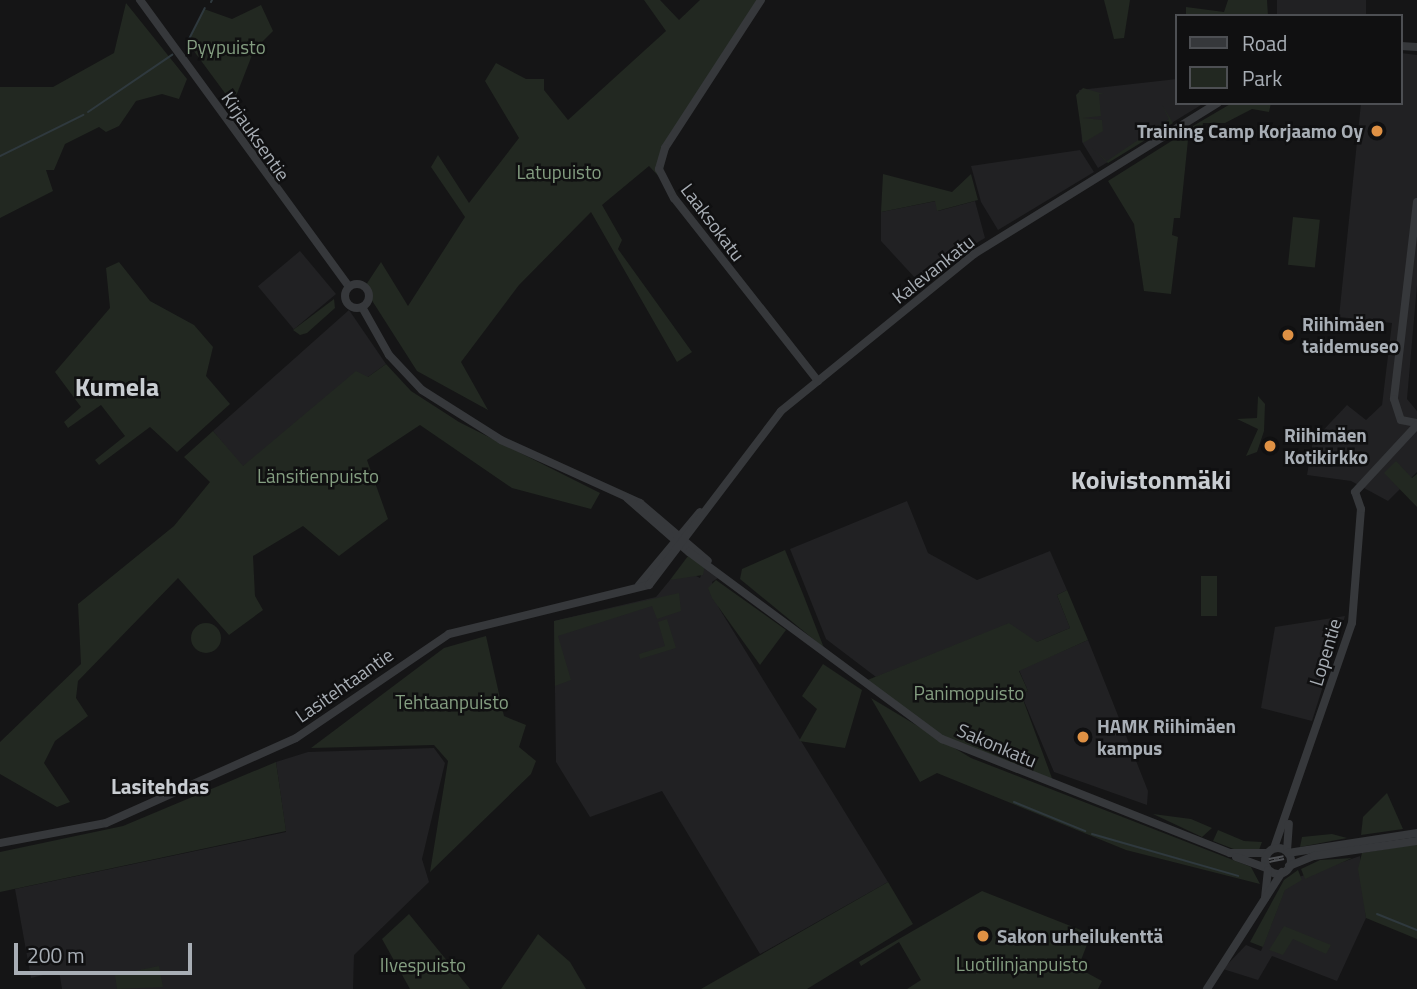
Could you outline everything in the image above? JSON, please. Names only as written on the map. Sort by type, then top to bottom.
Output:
[{"type":"street","name":"Kirjauksentie","points":[[140,0],[349,286]]},
{"type":"street","name":"Laaksokatu","points":[[761,0],[665,148],[659,169],[674,198],[818,381]]},
{"type":"street","name":"Kalevankatu","points":[[681,540],[772,420],[818,381],[974,254],[1214,105]]},
{"type":"street","points":[[1417,202],[1394,398],[1401,420],[1417,424]]},
{"type":"street","points":[[362,307],[368,290],[349,286],[346,301],[362,307],[389,355],[422,390],[501,440],[627,498],[681,540]]},
{"type":"street","name":"Lopentie","points":[[1271,850],[1289,818],[1352,622],[1361,509],[1355,492],[1417,424]]},
{"type":"street","name":"Sakonkatu","points":[[681,540],[932,734],[1267,869],[1286,869]]},
{"type":"street","name":"Lasitehtaantie","points":[[0,843],[106,823],[296,738],[449,634],[629,593],[681,540]]},
{"type":"street","name":"Lopentie","points":[[1286,869],[1289,818]]},
{"type":"street","points":[[1287,852],[1417,832]]},
{"type":"street","points":[[1208,989],[1286,869],[1314,856],[1417,841]]},
{"type":"street","points":[[1264,904],[1271,850]]},
{"type":"street","name":"Sakonkatu","points":[[1230,853],[1271,850],[1287,852]]},
{"type":"shaded area","points":[[1277,0],[1366,0],[1366,14],[1277,14]]},
{"type":"shaded area","points":[[1403,53],[1417,55],[1417,285],[1407,399],[1417,411],[1417,472],[1388,501],[1351,481],[1307,475],[1313,441],[1347,405],[1366,420],[1382,405],[1392,323],[1339,317],[1361,105],[1403,105]]},
{"type":"shaded area","points":[[1176,79],[1176,105],[1201,105],[1098,168],[1082,142],[1079,90]]},
{"type":"shaded area","points":[[1080,150],[1094,172],[998,230],[981,202],[971,166]]},
{"type":"shaded area","points":[[936,201],[938,211],[975,201],[985,238],[916,279],[881,241],[881,212]]},
{"type":"shaded area","points":[[300,251],[336,294],[294,329],[258,286]]},
{"type":"shaded area","points":[[349,310],[386,364],[242,467],[213,431]]},
{"type":"shaded area","points":[[907,501],[928,553],[977,580],[1050,551],[1067,590],[1057,595],[1070,628],[1037,642],[986,633],[876,677],[826,639],[790,549]]},
{"type":"shaded area","points":[[705,565],[721,576],[712,582],[719,608],[888,882],[760,954],[662,791],[590,817],[556,762],[554,621],[656,597],[670,580],[691,573],[700,578]]},
{"type":"shaded area","points":[[1345,616],[1312,721],[1261,708],[1275,627]]},
{"type":"shaded area","name":"HAMK Riihimäen kampus","points":[[1088,640],[1148,791],[1147,805],[1054,772],[1021,694],[1028,691],[1019,670]]},
{"type":"shaded area","name":"Lasitehdas","points":[[434,748],[445,763],[422,859],[429,882],[354,955],[353,989],[62,989],[59,971],[31,978],[15,889],[286,832],[276,762],[308,752]]},
{"type":"shaded area","points":[[1360,856],[1366,918],[1337,981],[1272,956],[1258,980],[1223,969],[1246,945],[1261,951],[1285,889],[1296,878]]},
{"type":"green space","name":"Latupuisto","points":[[644,0],[660,0],[679,20],[700,0],[761,0],[665,148],[662,180],[649,166],[602,205],[622,240],[618,249],[692,352],[677,362],[591,212],[519,285],[461,362],[488,410],[417,371],[364,288],[381,262],[408,306],[465,217],[431,167],[438,155],[469,203],[519,138],[485,81],[496,63],[526,79],[544,79],[544,90],[568,120],[666,31]]},
{"type":"green space","points":[[1104,0],[1130,0],[1124,38],[1114,39]]},
{"type":"green space","points":[[1228,0],[1267,0],[1268,14],[1186,14],[1186,7],[1224,12]]},
{"type":"green space","points":[[126,3],[187,79],[179,99],[162,94],[136,101],[119,126],[106,132],[99,127],[65,144],[54,170],[46,170],[53,191],[0,218],[0,87],[53,87],[114,53]]},
{"type":"green space","name":"Pyypuisto","points":[[261,5],[273,31],[254,50],[233,104],[188,43],[204,9],[232,19]]},
{"type":"green space","points":[[1083,88],[1104,94],[1099,94],[1101,116],[1083,118],[1102,120],[1103,131],[1083,143],[1076,95]]},
{"type":"green space","points":[[1162,105],[1173,123],[1108,163],[1092,148],[1107,161],[1169,119]]},
{"type":"green space","points":[[1229,105],[1271,105],[1269,112],[1252,109],[1225,123],[1203,123],[1201,137],[1193,134],[1193,126]]},
{"type":"green space","points":[[1189,130],[1180,218],[1174,218],[1172,235],[1178,237],[1171,294],[1144,291],[1134,224],[1108,181]]},
{"type":"green space","points":[[883,174],[952,192],[971,174],[978,200],[937,211],[935,201],[881,212]]},
{"type":"green space","points":[[1293,217],[1320,220],[1315,268],[1288,265]]},
{"type":"green space","points":[[119,262],[150,301],[194,325],[213,347],[206,376],[230,404],[177,452],[150,427],[99,465],[95,460],[125,436],[101,405],[68,428],[64,422],[81,407],[55,372],[110,308],[106,268]]},
{"type":"green space","points":[[334,299],[335,308],[307,333],[300,335],[293,330]]},
{"type":"green space","name":"Länsitienpuisto","points":[[386,364],[411,391],[459,422],[600,493],[591,509],[512,488],[420,425],[367,460],[388,519],[339,556],[303,526],[253,556],[255,596],[263,610],[229,635],[178,578],[78,681],[76,698],[88,716],[55,741],[44,763],[70,802],[57,807],[0,774],[0,742],[81,664],[78,604],[174,526],[210,482],[184,457],[213,431],[243,466],[356,371],[368,377]]},
{"type":"green space","points":[[1258,396],[1265,404],[1264,431],[1257,452],[1246,456],[1258,429],[1237,419],[1257,418]]},
{"type":"green space","points":[[1396,461],[1412,478],[1417,474],[1417,507],[1384,473]]},
{"type":"green space","points":[[785,550],[824,648],[740,579],[742,569]]},
{"type":"green space","points":[[688,556],[705,565],[703,575],[670,580]]},
{"type":"green space","points":[[1201,576],[1217,576],[1217,616],[1201,616]]},
{"type":"green space","points":[[716,580],[786,630],[760,665],[712,598],[708,588]]},
{"type":"green space","name":"Panimopuisto","points":[[1067,590],[1088,640],[1019,671],[1028,691],[1021,694],[1053,781],[941,735],[865,681],[1009,623],[1037,642],[1070,628],[1057,595]]},
{"type":"green space","points":[[679,593],[681,611],[657,619],[652,606],[558,636],[571,680],[555,686],[554,621]]},
{"type":"green space","points":[[667,619],[676,648],[640,659],[639,654],[665,646],[658,622]]},
{"type":"green space","points":[[206,623],[217,627],[221,638],[217,649],[206,653],[195,649],[191,638],[195,627]]},
{"type":"green space","name":"Tehtaanpuisto","points":[[486,636],[504,716],[526,725],[519,747],[536,761],[531,774],[430,872],[448,761],[434,745],[311,748],[444,648]]},
{"type":"green space","points":[[823,664],[862,690],[845,748],[799,741],[817,709],[802,696]]},
{"type":"green space","points":[[871,698],[971,758],[1251,867],[1260,884],[1126,850],[937,773],[920,782]]},
{"type":"green space","points":[[276,762],[286,831],[0,892],[0,852],[123,826]]},
{"type":"green space","points":[[1387,793],[1403,829],[1361,835],[1363,817]]},
{"type":"green space","points":[[1153,814],[1191,819],[1212,828],[1202,837]]},
{"type":"green space","points":[[1218,830],[1244,841],[1262,842],[1259,850],[1244,853],[1213,841]]},
{"type":"green space","points":[[1332,834],[1347,838],[1300,847],[1302,837]]},
{"type":"green space","points":[[1417,844],[1417,939],[1366,918],[1358,869],[1362,853]]},
{"type":"green space","points":[[1352,858],[1305,879],[1301,869],[1320,860]]},
{"type":"green space","points":[[1298,870],[1302,880],[1285,890],[1263,947],[1250,942],[1284,880]]},
{"type":"green space","points":[[888,882],[913,924],[807,989],[701,989]]},
{"type":"green space","name":"Luotilinjanpuisto","points":[[982,891],[1091,934],[1078,968],[1102,981],[1098,989],[907,989],[921,980],[899,942],[861,966],[859,962]]},
{"type":"green space","name":"Ilvespuisto","points":[[409,914],[470,989],[410,989],[382,939]]},
{"type":"green space","points":[[1284,926],[1331,945],[1326,954],[1293,939],[1283,955],[1269,950]]},
{"type":"green space","name":"Ilvespuisto","points":[[538,934],[570,962],[586,989],[501,989]]},
{"type":"green space","points":[[159,966],[163,987],[117,989],[115,975]]},
{"type":"waterway","points":[[188,41],[205,8]]},
{"type":"waterway","points":[[88,112],[172,55]]},
{"type":"waterway","points":[[0,156],[83,115]]},
{"type":"waterway","points":[[1014,802],[1085,831]]},
{"type":"waterway","points":[[1092,834],[1238,876]]},
{"type":"waterway","points":[[1377,914],[1417,930]]},
{"type":"railway","points":[[1269,860],[1284,857]]},
{"type":"place","name":"Training Camp Korjaamo Oy","points":[[1377,131]]},
{"type":"place","name":"Riihimäen taidemuseo","points":[[1288,335]]},
{"type":"place","name":"Riihimäen Kotikirkko","points":[[1270,446]]},
{"type":"place","name":"HAMK Riihimäen kampus","points":[[1083,737]]},
{"type":"place","name":"Sakon urheilukenttä","points":[[983,936]]},
{"type":"district","name":"Kumela","points":[[117,387]]},
{"type":"district","name":"Koivistonmäki","points":[[1151,480]]},
{"type":"district","name":"Lasitehdas","points":[[160,786]]}]
